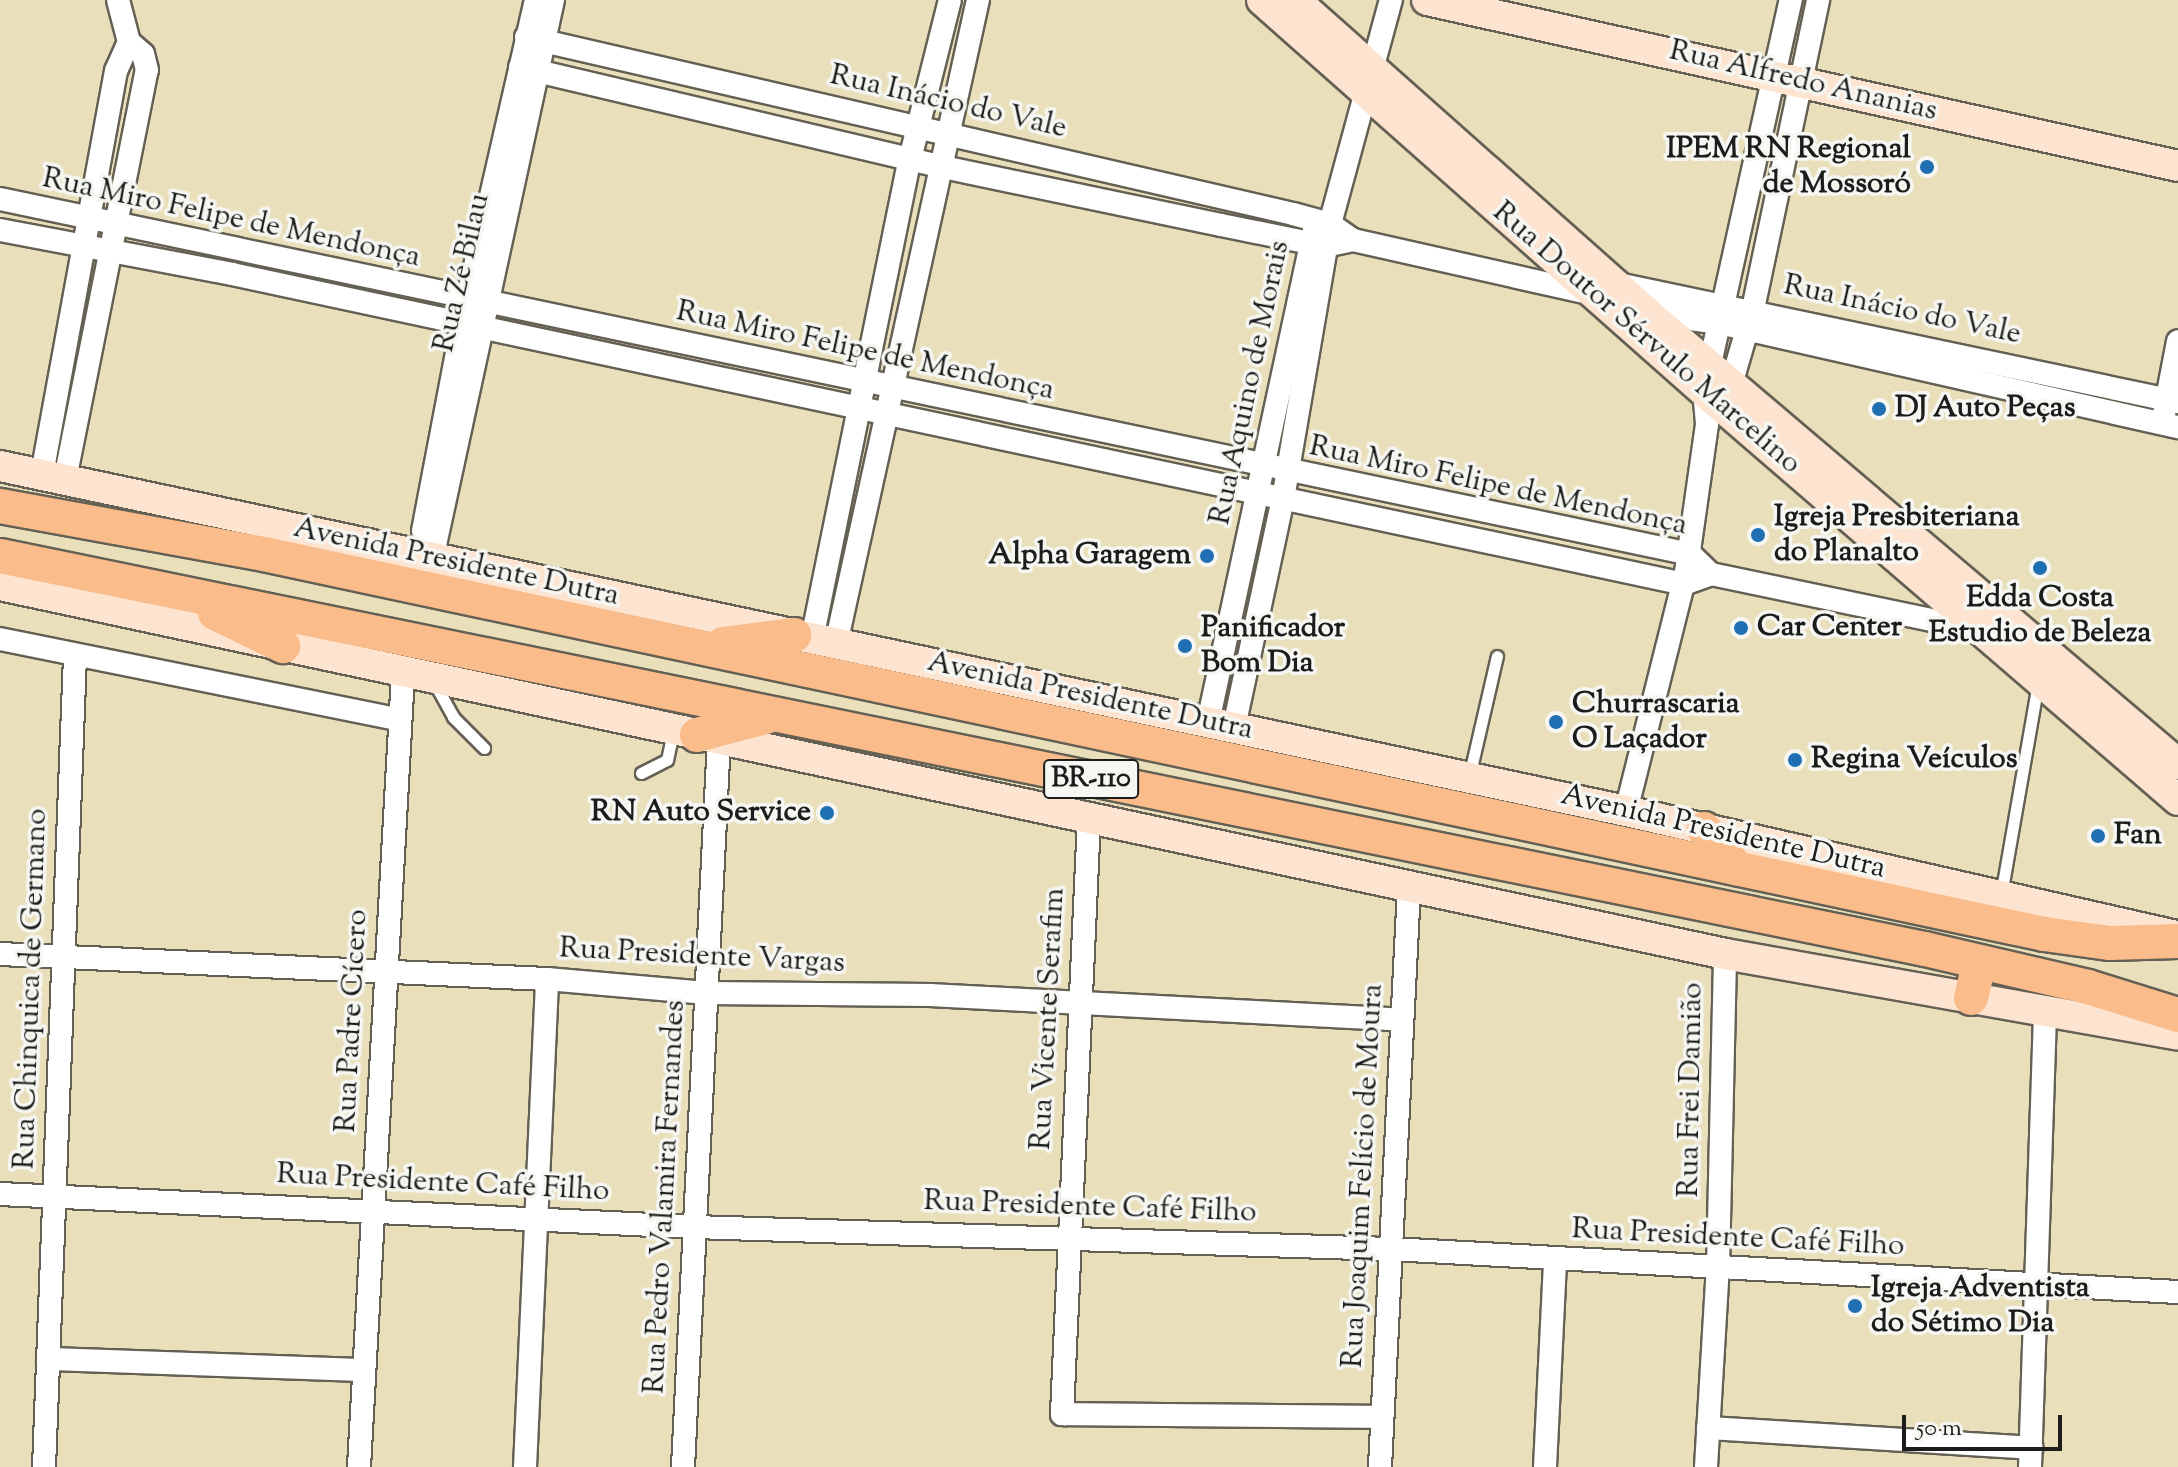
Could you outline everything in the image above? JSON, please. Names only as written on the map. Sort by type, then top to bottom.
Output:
[{"type":"main road","name":"Avenida Presidente Dutra","points":[[0,506],[264,554],[2044,934],[2110,943],[2178,939]]},
{"type":"main road","points":[[0,520],[0,533]]},
{"type":"main road","name":"BR-110","points":[[0,556],[1979,962],[2178,1015]]},
{"type":"main road","points":[[172,592],[283,646]]},
{"type":"main road","points":[[698,648],[814,639]]},
{"type":"main road","points":[[696,734],[777,714]]},
{"type":"main road","points":[[1704,829],[1738,869]]},
{"type":"main road","points":[[1971,998],[1979,962]]},
{"type":"street","points":[[54,477],[111,251],[147,70],[143,54],[129,42],[118,0]]},
{"type":"street","name":"Rua Zé Bilau","points":[[425,558],[471,327],[536,40],[536,0]]},
{"type":"street","name":"Rua Zé Bilau","points":[[536,40],[553,0]]},
{"type":"street","points":[[814,639],[910,159],[950,0]]},
{"type":"street","points":[[814,639],[887,415],[978,0]]},
{"type":"street","name":"Rua Doutor Sérvulo Marcelino","points":[[1262,0],[1605,289],[1715,394],[2178,800]]},
{"type":"street","name":"Rua Doutor Sérvulo Marcelino","points":[[1295,0],[1363,82]]},
{"type":"street","name":"Rua Aquino de Morais","points":[[1221,724],[1260,495],[1276,471],[1320,233],[1363,82],[1391,0]]},
{"type":"street","name":"Rua Alfredo Ananias","points":[[1427,0],[2178,146]]},
{"type":"street","name":"Rua Alfredo Ananias","points":[[1520,0],[2178,166]]},
{"type":"street","points":[[1715,394],[1750,320],[1791,69],[1791,0]]},
{"type":"street","points":[[1626,811],[1690,554],[1715,394],[1721,313],[1791,69],[1818,0]]},
{"type":"street","name":"Rua Inácio do Vale","points":[[536,40],[950,134],[1320,233]]},
{"type":"street","points":[[54,477],[84,246],[116,71],[129,42]]},
{"type":"street","name":"Rua Inácio do Vale","points":[[530,70],[943,167],[1320,233],[1721,313],[2170,426]]},
{"type":"street","name":"Rua Miro Felipe de Mendonça","points":[[0,199],[477,303],[866,380],[1276,471],[1690,554],[1711,574],[1984,631]]},
{"type":"street","name":"Rua Miro Felipe de Mendonça","points":[[0,230],[303,290],[1260,495],[1537,550],[1684,584],[1711,574]]},
{"type":"street","points":[[892,253],[923,260]]},
{"type":"street","points":[[303,290],[307,267]]},
{"type":"street","name":"Rua Doutor Sérvulo Marcelino","points":[[1605,289],[1646,312],[1715,394],[2178,764]]},
{"type":"street","name":"Rua Inácio do Vale","points":[[1646,312],[1721,313]]},
{"type":"street","name":"Rua Inácio do Vale","points":[[1750,320],[2172,401]]},
{"type":"street","points":[[2170,426],[2178,341]]},
{"type":"street","name":"Avenida Presidente Dutra","points":[[0,466],[1626,811],[2178,939]]},
{"type":"street","name":"Rua Aquino de Morais","points":[[1221,724],[1283,499],[1276,471]]},
{"type":"street","points":[[1537,550],[1544,523]]},
{"type":"street","points":[[0,585],[403,674],[1725,954],[2178,1035]]},
{"type":"street","points":[[0,639],[75,657],[398,719]]},
{"type":"street","name":"Rua Chinquica de Germano","points":[[44,1467],[75,657]]},
{"type":"street","name":"Rua Padre Cícero","points":[[359,1467],[398,719],[403,674]]},
{"type":"street","name":"Rua Pedro Valamira Fernandes","points":[[683,1467],[706,993],[696,734]]},
{"type":"street","name":"Rua Vicente Serafim","points":[[1089,819],[1062,1414],[1382,1417]]},
{"type":"street","name":"Rua Joaquim Felício de Moura","points":[[1380,1467],[1409,888]]},
{"type":"street","name":"Rua Presidente Vargas","points":[[0,954],[547,979],[706,993],[1080,1003],[1401,1020]]},
{"type":"street","name":"Rua Frei Damião","points":[[1706,1467],[1718,1267],[1725,954]]},
{"type":"street","points":[[525,1467],[547,979]]},
{"type":"street","points":[[1708,1428],[2030,1458],[2033,1285],[2045,1011]]},
{"type":"street","name":"Rua Presidente Café Filho","points":[[0,1194],[536,1216],[694,1227],[1070,1236],[1391,1249],[2178,1292]]},
{"type":"street","points":[[1545,1467],[1555,1259]]},
{"type":"street","points":[[48,1359],[364,1370]]},
{"type":"lane","points":[[1469,778],[1497,656]]},
{"type":"lane","points":[[432,680],[453,717],[484,748]]},
{"type":"lane","points":[[2001,896],[2039,680]]},
{"type":"lane","points":[[641,773],[667,760],[696,734]]},
{"type":"place","name":"IPEM RN Regional de Mossoró","points":[[1927,167]]},
{"type":"place","name":"DJ Auto Peças","points":[[1879,409]]},
{"type":"place","name":"Igreja Presbiteriana do Planalto","points":[[1758,535]]},
{"type":"place","name":"Alpha Garagem","points":[[1207,556]]},
{"type":"place","name":"Edda Costa Estudio de Beleza","points":[[2040,568]]},
{"type":"place","name":"Car Center","points":[[1741,628]]},
{"type":"place","name":"Panificador Bom Dia","points":[[1185,646]]},
{"type":"place","name":"Churrascaria O Laçador","points":[[1556,722]]},
{"type":"place","name":"Regina Veículos","points":[[1795,760]]},
{"type":"place","name":"RN Auto Service","points":[[827,813]]},
{"type":"place","name":"Fan","points":[[2098,836]]},
{"type":"place","name":"Igreja Adventista do Sétimo Dia","points":[[1855,1306]]}]
